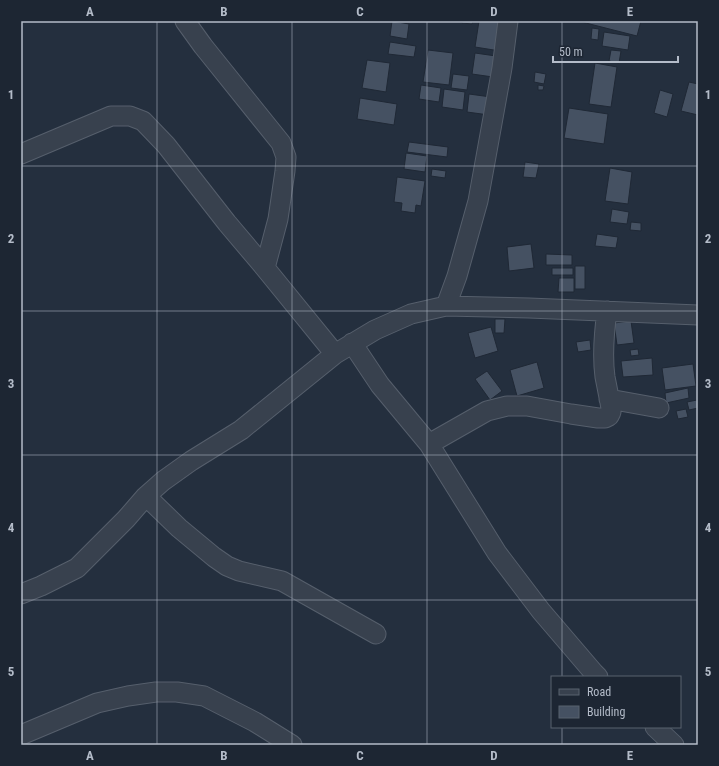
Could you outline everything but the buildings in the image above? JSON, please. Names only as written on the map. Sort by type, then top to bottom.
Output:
[{"type":"street","points":[[185,21],[203,46],[281,143],[286,157],[278,219],[266,268]]},
{"type":"street","points":[[446,306],[457,276],[478,201],[502,68],[508,21]]},
{"type":"street","points":[[21,154],[111,116],[130,116],[143,121],[166,145],[226,223],[266,268],[335,354]]},
{"type":"street","points":[[21,594],[77,568],[163,480],[241,430],[335,354],[375,330],[412,314],[446,306],[698,315]]},
{"type":"street","points":[[429,444],[487,411],[507,406],[528,406],[598,418],[605,418],[609,416],[611,412],[603,355],[606,311]]},
{"type":"street","points":[[352,344],[380,385],[429,444],[497,553],[541,610],[597,676]]},
{"type":"street","points":[[609,399],[659,408]]},
{"type":"street","points":[[146,496],[179,528],[227,566],[239,571],[282,581],[376,634]]},
{"type":"street","points":[[21,735],[97,703],[156,692],[177,692],[204,696],[255,722],[292,745]]},
{"type":"street","points":[[656,728],[674,745]]}]
